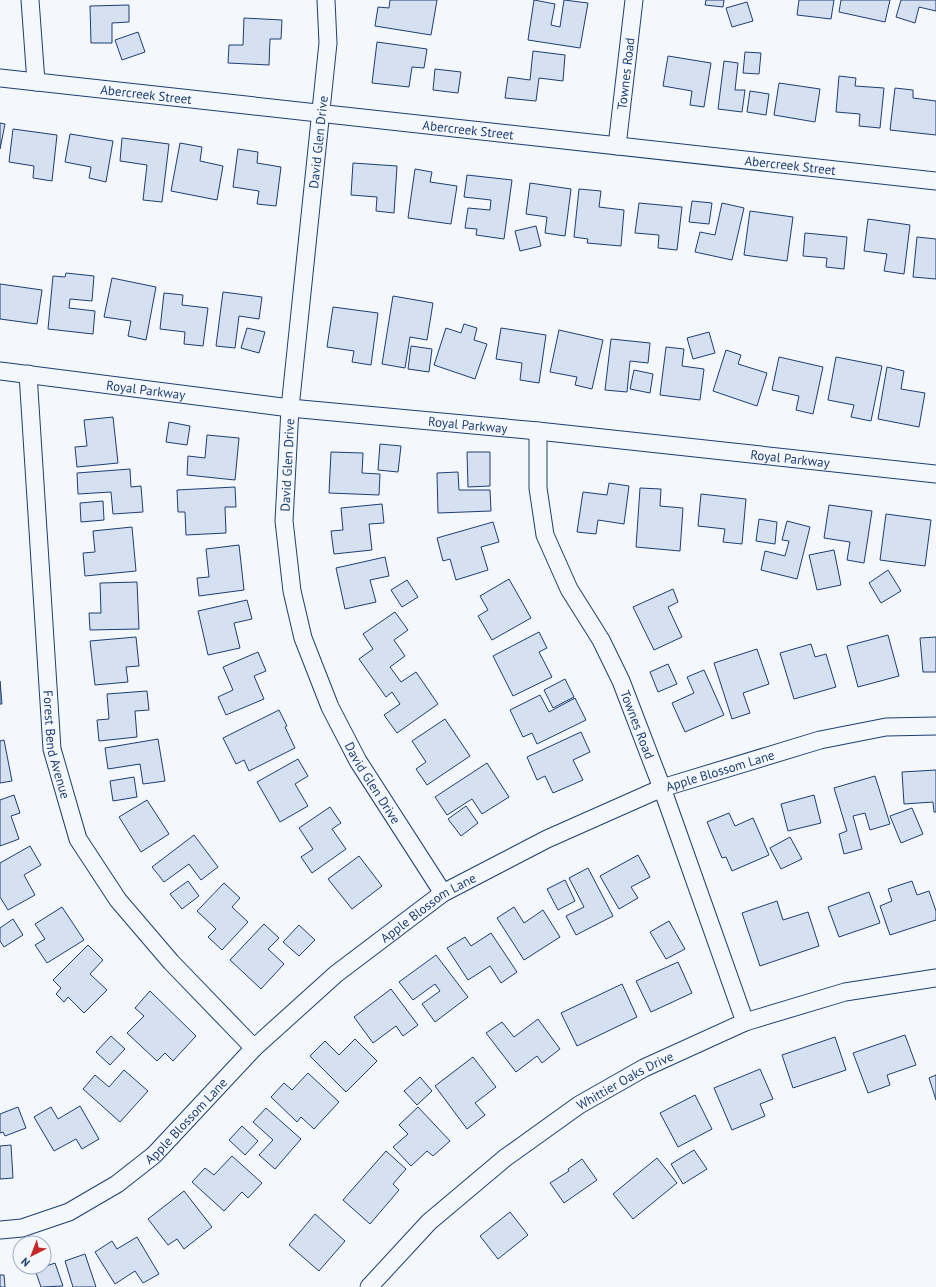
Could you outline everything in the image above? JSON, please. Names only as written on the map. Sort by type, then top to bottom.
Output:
[{"type":"street","points":[[30,0],[36,82]]},
{"type":"street","name":"David Glen Drive","points":[[326,0],[328,42],[322,114],[290,408],[284,521],[292,591],[303,638],[330,707],[358,761],[443,893]]},
{"type":"street","name":"Townes Road","points":[[617,146],[634,0]]},
{"type":"street","name":"Abercreek Street","points":[[0,78],[936,181]]},
{"type":"street","name":"Royal Parkway","points":[[0,371],[290,408],[538,431],[936,474]]},
{"type":"street","name":"Forest Bend Avenue","points":[[28,374],[52,749],[78,839],[118,900],[171,962],[254,1048]]},
{"type":"street","name":"Townes Road","points":[[538,431],[538,488],[544,535],[569,590],[601,640],[621,681],[662,788],[745,1022]]},
{"type":"street","name":"Apple Blossom Lane","points":[[0,1230],[22,1228],[69,1212],[117,1184],[154,1155],[254,1048],[336,974],[443,893],[547,839],[662,788],[820,740],[886,727],[936,726]]},
{"type":"street","name":"Whittier Oaks Drive","points":[[369,1287],[429,1222],[505,1158],[579,1105],[644,1068],[745,1022],[845,992],[936,978]]},
{"type":"building","points":[[390,0],[437,0],[431,35],[375,26],[378,7],[389,8]]},
{"type":"building","points":[[534,0],[555,4],[551,25],[560,27],[564,0],[588,3],[580,48],[528,40]]},
{"type":"building","points":[[706,0],[724,0],[723,7],[705,5]]},
{"type":"building","points":[[799,0],[834,0],[831,19],[797,15]]},
{"type":"building","points":[[841,0],[890,0],[885,22],[839,12]]},
{"type":"building","points":[[901,0],[936,0],[936,11],[919,7],[915,23],[896,17]]},
{"type":"building","points":[[747,2],[753,21],[732,27],[726,8]]},
{"type":"building","points":[[129,5],[129,22],[112,23],[112,43],[91,43],[90,6]]},
{"type":"building","points":[[244,18],[282,20],[281,39],[270,39],[269,65],[228,63],[229,45],[243,45]]},
{"type":"building","points":[[138,32],[145,52],[122,60],[115,40]]},
{"type":"building","points":[[377,42],[427,49],[424,68],[412,67],[409,87],[372,83]]},
{"type":"building","points":[[533,51],[565,55],[563,81],[539,78],[536,101],[505,98],[508,77],[530,80]]},
{"type":"building","points":[[745,52],[761,53],[759,74],[743,73]]},
{"type":"building","points":[[668,56],[711,63],[704,107],[690,105],[692,91],[663,86]]},
{"type":"building","points":[[724,61],[738,63],[735,90],[745,90],[742,112],[718,109]]},
{"type":"building","points":[[435,69],[461,72],[458,93],[433,90]]},
{"type":"building","points":[[839,76],[856,78],[855,86],[884,88],[880,128],[859,126],[860,114],[836,112]]},
{"type":"building","points":[[779,83],[820,89],[815,122],[774,115]]},
{"type":"building","points":[[895,88],[913,90],[913,98],[936,101],[936,135],[890,130]]},
{"type":"building","points":[[750,91],[769,94],[766,115],[747,112]]},
{"type":"building","points":[[0,123],[5,124],[0,149]]},
{"type":"building","points":[[13,129],[57,135],[52,181],[33,178],[34,166],[9,162]]},
{"type":"building","points":[[70,134],[113,141],[106,182],[89,178],[91,167],[65,162]]},
{"type":"building","points":[[122,138],[169,144],[162,202],[143,200],[147,165],[120,161]]},
{"type":"building","points":[[180,143],[202,147],[200,161],[223,166],[217,200],[171,191]]},
{"type":"building","points":[[238,149],[258,152],[257,163],[281,167],[276,206],[257,204],[259,191],[233,187]]},
{"type":"building","points":[[353,163],[397,166],[394,213],[376,211],[377,197],[351,195]]},
{"type":"building","points":[[415,169],[432,172],[430,182],[457,186],[451,224],[408,218]]},
{"type":"building","points":[[467,175],[512,180],[504,239],[476,235],[477,229],[465,228],[468,208],[490,210],[491,200],[464,197]]},
{"type":"building","points":[[530,183],[571,189],[565,236],[545,233],[547,217],[526,214]]},
{"type":"building","points":[[579,189],[601,191],[599,207],[624,210],[621,246],[587,243],[588,239],[574,237]]},
{"type":"building","points":[[692,201],[712,203],[709,224],[689,222]]},
{"type":"building","points":[[639,203],[682,207],[677,250],[658,248],[659,235],[635,233]]},
{"type":"building","points":[[722,203],[744,208],[732,260],[695,252],[700,232],[715,235]]},
{"type":"building","points":[[750,211],[793,217],[787,261],[744,255]]},
{"type":"building","points":[[868,219],[910,225],[904,274],[884,271],[887,254],[864,251]]},
{"type":"building","points":[[536,226],[541,246],[520,251],[515,231]]},
{"type":"building","points":[[805,233],[847,237],[844,269],[826,267],[827,258],[803,256]]},
{"type":"building","points":[[917,237],[936,239],[936,279],[913,277]]},
{"type":"building","points":[[66,273],[94,276],[92,301],[70,299],[69,308],[95,311],[93,334],[48,329],[53,276],[65,277]]},
{"type":"building","points":[[112,278],[156,287],[146,340],[128,336],[131,321],[104,317]]},
{"type":"building","points":[[0,284],[42,290],[37,324],[0,319]]},
{"type":"building","points":[[223,292],[262,297],[259,319],[239,316],[235,348],[216,346]]},
{"type":"building","points":[[164,293],[183,295],[182,305],[208,308],[203,346],[184,344],[185,332],[160,329]]},
{"type":"building","points":[[393,296],[433,303],[427,340],[410,337],[405,368],[382,364]]},
{"type":"building","points":[[333,307],[378,313],[371,365],[352,362],[354,351],[327,347]]},
{"type":"building","points":[[464,324],[477,328],[474,340],[487,344],[475,379],[434,365],[446,328],[461,333]]},
{"type":"building","points":[[247,328],[265,332],[259,353],[241,348]]},
{"type":"building","points":[[501,328],[546,335],[539,383],[520,380],[522,363],[496,359]]},
{"type":"building","points":[[559,330],[603,340],[592,389],[575,385],[577,377],[550,372]]},
{"type":"building","points":[[709,332],[715,353],[693,359],[687,338]]},
{"type":"building","points":[[611,339],[650,343],[648,363],[630,361],[627,392],[605,390]]},
{"type":"building","points":[[411,346],[432,349],[429,372],[408,369]]},
{"type":"building","points":[[666,347],[684,349],[682,366],[704,369],[700,400],[660,395]]},
{"type":"building","points":[[726,350],[741,355],[738,364],[767,373],[757,406],[713,391]]},
{"type":"building","points":[[779,357],[823,367],[813,414],[796,410],[799,396],[772,390]]},
{"type":"building","points":[[836,357],[882,366],[871,421],[851,417],[854,405],[828,400]]},
{"type":"building","points":[[887,367],[904,371],[901,389],[925,393],[919,427],[878,419]]},
{"type":"building","points":[[634,370],[653,374],[650,393],[630,389]]},
{"type":"building","points":[[113,417],[118,463],[77,467],[75,447],[87,446],[84,420]]},
{"type":"building","points":[[169,422],[190,426],[187,445],[166,442]]},
{"type":"building","points":[[207,435],[239,438],[235,480],[187,475],[188,456],[205,458]]},
{"type":"building","points":[[380,444],[401,446],[398,472],[378,470]]},
{"type":"building","points":[[331,452],[363,453],[362,473],[380,474],[379,495],[329,493]]},
{"type":"building","points":[[467,452],[490,452],[490,486],[468,487]]},
{"type":"building","points":[[130,469],[131,487],[141,486],[143,512],[113,514],[111,492],[78,494],[77,473]]},
{"type":"building","points":[[458,472],[459,490],[490,490],[491,511],[438,513],[437,473]]},
{"type":"building","points":[[609,483],[629,486],[624,524],[598,520],[596,534],[577,532],[583,492],[607,495]]},
{"type":"building","points":[[235,487],[236,507],[225,507],[226,533],[186,535],[185,512],[178,512],[177,490]]},
{"type":"building","points":[[640,488],[661,489],[660,506],[683,508],[680,551],[636,547]]},
{"type":"building","points":[[701,494],[746,499],[742,544],[723,542],[725,529],[698,526]]},
{"type":"building","points":[[103,501],[104,520],[81,522],[80,503]]},
{"type":"building","points":[[382,504],[384,523],[369,524],[372,550],[334,554],[331,531],[343,530],[341,508]]},
{"type":"building","points":[[829,505],[872,511],[864,563],[847,560],[850,542],[824,538]]},
{"type":"building","points":[[886,514],[931,520],[925,566],[880,560]]},
{"type":"building","points":[[759,519],[777,522],[775,544],[756,541]]},
{"type":"building","points":[[787,521],[810,527],[797,579],[761,570],[765,551],[785,556],[789,541],[782,540]]},
{"type":"building","points":[[493,522],[499,542],[481,547],[488,570],[456,580],[450,559],[443,561],[437,538]]},
{"type":"building","points":[[132,527],[136,571],[85,576],[83,553],[95,552],[93,531]]},
{"type":"building","points":[[239,545],[244,590],[199,596],[197,578],[209,577],[206,549]]},
{"type":"building","points":[[834,550],[841,585],[817,590],[809,555]]},
{"type":"building","points":[[385,557],[389,576],[370,580],[376,602],[345,609],[336,568]]},
{"type":"building","points":[[888,570],[901,591],[881,603],[869,583]]},
{"type":"building","points":[[509,579],[531,618],[492,640],[478,616],[488,610],[480,596]]},
{"type":"building","points":[[407,580],[418,597],[402,607],[391,590]]},
{"type":"building","points":[[137,582],[139,629],[90,630],[89,613],[101,613],[100,583]]},
{"type":"building","points":[[673,589],[678,602],[668,607],[682,637],[654,650],[633,607]]},
{"type":"building","points":[[247,600],[252,619],[234,623],[240,648],[208,655],[198,611]]},
{"type":"building","points":[[395,612],[408,630],[394,640],[405,656],[390,667],[401,682],[416,672],[438,704],[397,733],[384,715],[400,704],[392,692],[386,697],[359,659],[373,649],[363,634]]},
{"type":"building","points":[[539,632],[547,648],[539,652],[552,677],[513,696],[493,656]]},
{"type":"building","points":[[888,635],[899,676],[858,687],[847,646]]},
{"type":"building","points":[[136,637],[139,666],[126,667],[128,682],[95,685],[90,641]]},
{"type":"building","points":[[936,637],[936,672],[923,672],[920,638]]},
{"type":"building","points":[[811,644],[815,657],[826,654],[836,687],[794,699],[780,653]]},
{"type":"building","points":[[757,649],[769,684],[743,693],[750,713],[732,719],[714,663]]},
{"type":"building","points":[[258,652],[266,671],[254,676],[264,699],[226,715],[218,697],[233,690],[223,667]]},
{"type":"building","points":[[668,664],[677,684],[658,692],[650,672]]},
{"type":"building","points":[[704,670],[724,715],[685,732],[672,703],[694,693],[687,677]]},
{"type":"building","points":[[565,679],[574,697],[553,708],[544,690]]},
{"type":"building","points":[[0,681],[2,704],[0,704]]},
{"type":"building","points":[[147,691],[149,710],[135,711],[137,737],[99,741],[97,720],[109,719],[107,694]]},
{"type":"building","points":[[540,695],[549,712],[575,698],[586,720],[537,744],[532,733],[523,737],[510,710]]},
{"type":"building","points":[[279,710],[295,748],[249,771],[244,760],[236,764],[223,738]]},
{"type":"building","points":[[445,719],[470,756],[427,785],[416,769],[426,762],[412,741]]},
{"type":"building","points":[[581,732],[590,752],[573,760],[583,780],[553,793],[545,776],[537,780],[527,757]]},
{"type":"building","points":[[158,739],[165,781],[143,784],[140,764],[108,769],[105,748]]},
{"type":"building","points":[[4,740],[12,781],[0,783],[0,741]]},
{"type":"building","points":[[298,759],[308,776],[295,784],[308,806],[280,822],[257,782]]},
{"type":"building","points":[[487,763],[509,797],[482,814],[472,799],[447,815],[435,797]]},
{"type":"building","points":[[936,770],[936,812],[934,812],[933,802],[904,804],[902,772]]},
{"type":"building","points":[[875,776],[890,824],[870,830],[865,813],[853,816],[862,849],[844,854],[839,834],[847,831],[834,788]]},
{"type":"building","points":[[134,777],[137,797],[113,801],[110,781]]},
{"type":"building","points":[[14,795],[20,813],[11,816],[19,839],[0,846],[0,800]]},
{"type":"building","points":[[814,795],[821,823],[788,831],[781,804]]},
{"type":"building","points":[[147,800],[169,834],[141,852],[119,817]]},
{"type":"building","points":[[466,806],[478,823],[461,836],[448,819]]},
{"type":"building","points":[[330,807],[341,823],[332,829],[346,849],[312,873],[301,857],[313,849],[299,828]]},
{"type":"building","points":[[912,808],[923,834],[901,843],[890,816]]},
{"type":"building","points":[[729,813],[735,826],[753,818],[769,855],[732,871],[726,857],[722,858],[707,822]]},
{"type":"building","points":[[194,835],[218,867],[201,880],[189,864],[164,882],[152,867]]},
{"type":"building","points":[[790,837],[802,859],[781,869],[770,848]]},
{"type":"building","points":[[30,846],[41,865],[24,875],[35,895],[8,910],[0,897],[0,863]]},
{"type":"building","points":[[638,855],[650,877],[631,887],[638,898],[619,909],[600,876]]},
{"type":"building","points":[[359,856],[382,886],[352,909],[328,879]]},
{"type":"building","points":[[588,868],[613,916],[576,935],[566,916],[584,907],[569,878]]},
{"type":"building","points":[[565,880],[575,901],[558,910],[547,889]]},
{"type":"building","points":[[188,881],[199,896],[182,909],[170,894]]},
{"type":"building","points":[[912,881],[917,895],[929,891],[936,911],[936,920],[890,935],[880,906],[892,901],[888,889]]},
{"type":"building","points":[[224,883],[240,898],[232,907],[248,922],[222,950],[208,937],[216,929],[197,911]]},
{"type":"building","points":[[869,892],[880,923],[839,937],[828,907]]},
{"type":"building","points":[[777,901],[783,920],[808,912],[819,946],[760,966],[742,913]]},
{"type":"building","points":[[62,907],[84,940],[47,963],[35,945],[45,939],[35,924]]},
{"type":"building","points":[[514,907],[524,923],[543,910],[560,937],[524,960],[497,918]]},
{"type":"building","points":[[13,919],[23,935],[4,947],[0,941],[0,928]]},
{"type":"building","points":[[669,921],[685,949],[666,959],[650,932]]},
{"type":"building","points":[[264,924],[279,938],[268,949],[284,964],[261,989],[230,960]]},
{"type":"building","points":[[299,925],[315,940],[299,956],[283,942]]},
{"type":"building","points":[[491,933],[517,972],[501,983],[490,966],[468,980],[447,948],[465,937],[471,946]]},
{"type":"building","points":[[88,945],[103,960],[90,974],[107,990],[84,1013],[68,997],[64,1002],[56,994],[61,988],[53,980]]},
{"type":"building","points":[[436,955],[468,997],[435,1022],[422,1004],[440,991],[435,984],[413,1000],[399,982]]},
{"type":"building","points":[[678,962],[692,993],[651,1012],[636,981]]},
{"type":"building","points":[[622,984],[637,1017],[577,1046],[561,1013]]},
{"type":"building","points":[[391,989],[418,1025],[403,1036],[396,1026],[373,1043],[354,1017]]},
{"type":"building","points":[[150,991],[196,1036],[173,1061],[165,1053],[157,1061],[127,1033],[144,1016],[135,1008]]},
{"type":"building","points":[[538,1019],[560,1049],[542,1063],[537,1056],[516,1072],[486,1033],[502,1022],[514,1037]]},
{"type":"building","points":[[905,1035],[916,1065],[887,1075],[890,1085],[868,1093],[853,1053]]},
{"type":"building","points":[[111,1036],[125,1049],[110,1065],[96,1052]]},
{"type":"building","points":[[835,1037],[846,1070],[793,1088],[782,1055]]},
{"type":"building","points":[[355,1039],[377,1061],[346,1092],[310,1056],[325,1041],[339,1055]]},
{"type":"building","points":[[473,1057],[496,1087],[475,1103],[485,1115],[467,1129],[435,1086]]},
{"type":"building","points":[[760,1069],[773,1099],[760,1104],[765,1116],[732,1130],[714,1088]]},
{"type":"building","points":[[124,1070],[148,1091],[120,1122],[83,1089],[95,1075],[109,1087]]},
{"type":"building","points":[[308,1073],[339,1102],[314,1129],[301,1117],[297,1122],[271,1097],[284,1083],[292,1090]]},
{"type":"building","points":[[936,1075],[936,1100],[929,1078]]},
{"type":"building","points":[[420,1077],[432,1091],[417,1105],[404,1091]]},
{"type":"building","points":[[695,1095],[712,1129],[678,1147],[660,1113]]},
{"type":"building","points":[[80,1106],[99,1139],[82,1149],[76,1139],[54,1151],[34,1117],[51,1107],[58,1119]]},
{"type":"building","points":[[18,1107],[26,1128],[5,1136],[3,1132],[0,1133],[0,1114]]},
{"type":"building","points":[[418,1107],[450,1141],[433,1156],[427,1151],[411,1166],[393,1147],[408,1134],[399,1125]]},
{"type":"building","points":[[266,1108],[301,1139],[275,1169],[259,1155],[273,1140],[253,1122]]},
{"type":"building","points":[[242,1126],[258,1141],[245,1155],[229,1140]]},
{"type":"building","points":[[11,1145],[13,1178],[0,1179],[0,1146]]},
{"type":"building","points":[[694,1150],[707,1169],[683,1184],[671,1164]]},
{"type":"building","points":[[386,1151],[406,1169],[393,1184],[399,1190],[370,1224],[343,1200]]},
{"type":"building","points":[[232,1156],[262,1183],[248,1198],[242,1192],[224,1211],[192,1182],[205,1168],[214,1175]]},
{"type":"building","points":[[657,1158],[677,1183],[633,1219],[613,1194]]},
{"type":"building","points":[[582,1159],[597,1180],[564,1203],[550,1183],[569,1171],[568,1169]]},
{"type":"building","points":[[184,1191],[212,1227],[184,1249],[177,1239],[168,1245],[148,1219]]},
{"type":"building","points":[[510,1212],[528,1235],[498,1259],[480,1236]]},
{"type":"building","points":[[315,1214],[345,1241],[319,1271],[289,1245]]},
{"type":"building","points":[[137,1237],[159,1274],[143,1283],[135,1271],[115,1284],[95,1252],[112,1241],[117,1249]]},
{"type":"building","points":[[85,1254],[96,1287],[73,1287],[65,1261]]},
{"type":"building","points":[[55,1263],[63,1286],[41,1287],[37,1275],[52,1275],[52,1264]]},
{"type":"building","points":[[0,1275],[4,1275],[5,1287],[0,1287]]}]
